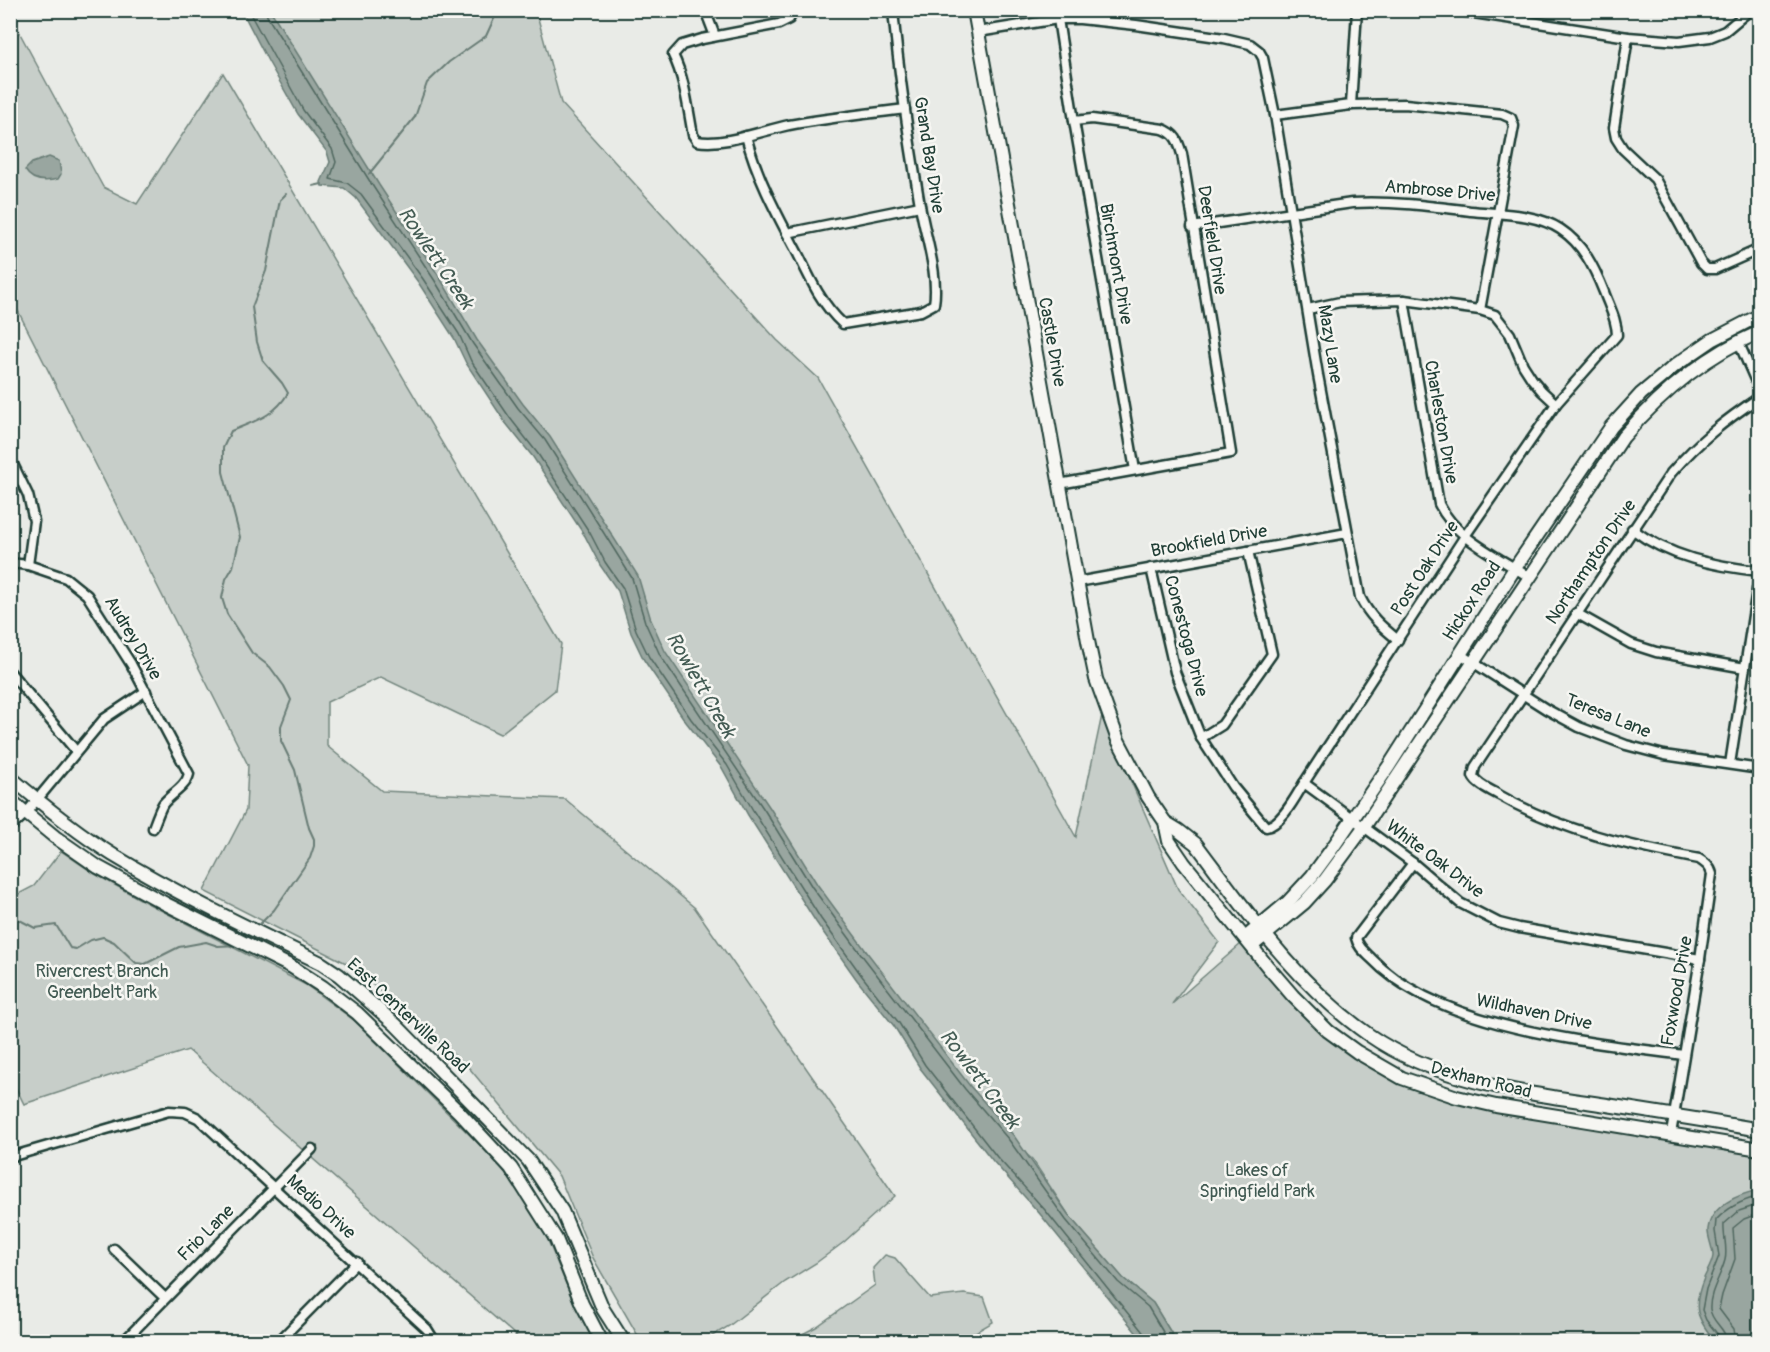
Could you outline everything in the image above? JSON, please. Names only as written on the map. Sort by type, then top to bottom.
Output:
[{"type":"street","points":[[705,10],[715,36]]},
{"type":"street","points":[[794,10],[789,19],[779,24],[715,36],[682,45],[676,50],[673,55],[684,89],[693,135],[697,141],[706,143],[791,125],[904,109]]},
{"type":"street","name":"Grand Bay Drive","points":[[787,233],[818,292],[834,316],[843,324],[921,311],[934,304],[935,284],[904,109],[893,10]]},
{"type":"street","name":"Castle Drive","points":[[974,10],[1096,679]]},
{"type":"street","points":[[1351,105],[1357,10]]},
{"type":"street","points":[[1454,10],[1628,37],[1678,41],[1710,37],[1725,31],[1750,10]]},
{"type":"street","points":[[978,32],[1058,19]]},
{"type":"street","name":"Mazy Lane","points":[[1058,19],[1136,25],[1250,44],[1259,51],[1263,58],[1360,597],[1365,609],[1374,620],[1398,640]]},
{"type":"street","name":"Birchmont Drive","points":[[1058,19],[1135,470]]},
{"type":"street","points":[[1628,37],[1614,128],[1616,138],[1623,149],[1640,162],[1655,179],[1701,263],[1707,268],[1714,270],[1760,249]]},
{"type":"street","points":[[1275,115],[1351,105],[1404,104],[1502,114],[1511,118],[1514,126],[1480,310]]},
{"type":"street","name":"Deerfield Drive","points":[[1074,121],[1092,119],[1163,129],[1173,133],[1178,139],[1182,154],[1192,227],[1231,453],[1135,470]]},
{"type":"street","points":[[746,136],[753,162],[787,233],[920,207]]},
{"type":"street","name":"Ambrose Drive","points":[[1192,227],[1352,203],[1379,202],[1499,213],[1537,219],[1559,228],[1577,243],[1593,267],[1617,325],[1617,335]]},
{"type":"street","points":[[1308,309],[1340,303],[1404,300],[1480,310],[1495,315],[1510,334],[1532,379],[1556,404]]},
{"type":"street","name":"Charleston Drive","points":[[1404,300],[1436,492],[1444,515],[1465,536],[1529,577]]},
{"type":"street","name":"Hickox Road","points":[[1262,932],[1312,876],[1389,766],[1515,568],[1611,427],[1641,394],[1667,371],[1712,340],[1760,315]]},
{"type":"street","name":"Hickox Road","points":[[1249,942],[1304,903],[1325,880],[1364,827],[1623,437],[1648,409],[1691,372],[1738,341],[1760,332]]},
{"type":"street","name":"Post Oak Drive","points":[[1272,826],[1279,820],[1304,783],[1465,536],[1556,404],[1617,335]]},
{"type":"street","points":[[1738,341],[1760,391]]},
{"type":"street","name":"Northampton Drive","points":[[1699,859],[1623,844],[1562,824],[1513,803],[1480,783],[1473,776],[1475,767],[1523,693],[1671,473],[1716,427],[1760,397]]},
{"type":"street","points":[[10,458],[27,495],[34,521],[28,565]]},
{"type":"street","points":[[1059,484],[1135,470]]},
{"type":"street","points":[[1632,529],[1670,553],[1726,567],[1759,570],[1730,764]]},
{"type":"street","name":"Brookfield Drive","points":[[1077,582],[1347,532]]},
{"type":"street","points":[[1201,738],[1222,725],[1272,654],[1248,551]]},
{"type":"street","name":"Audrey Drive","points":[[10,563],[28,565],[66,578],[87,595],[146,691],[189,774],[188,781],[162,806],[153,828]]},
{"type":"street","name":"Conestoga Drive","points":[[1151,568],[1174,672],[1201,738],[1233,788],[1255,816],[1266,827],[1272,826]]},
{"type":"street","points":[[1576,613],[1631,644],[1656,652],[1745,668]]},
{"type":"street","name":"Teresa Lane","points":[[1460,654],[1579,727],[1626,745],[1664,755],[1760,769]]},
{"type":"street","points":[[10,672],[76,751]]},
{"type":"street","name":"Dexham Road","points":[[1096,679],[1118,740],[1148,797],[1165,822],[1169,841],[1184,863],[1293,996],[1328,1031],[1357,1052],[1402,1078],[1457,1097],[1496,1106],[1760,1149]]},
{"type":"street","points":[[10,828],[38,800],[104,719],[146,691]]},
{"type":"street","name":"East Centerville Road","points":[[10,777],[52,812],[113,855],[339,975],[395,1024],[528,1160],[562,1211],[603,1309],[624,1341]]},
{"type":"street","name":"White Oak Drive","points":[[1304,783],[1413,863],[1460,903],[1499,923],[1700,959]]},
{"type":"street","name":"East Centerville Road","points":[[10,800],[98,867],[292,968],[323,987],[357,1013],[459,1112],[511,1168],[556,1239],[582,1304],[602,1341]]},
{"type":"street","name":"Dexham Road","points":[[1165,822],[1196,844],[1285,961],[1346,1018],[1392,1049],[1436,1069],[1494,1086],[1760,1130]]},
{"type":"street","name":"Foxwood Drive","points":[[1671,1134],[1712,874],[1707,864],[1699,859]]},
{"type":"street","name":"Wildhaven Drive","points":[[1413,863],[1356,938],[1360,947],[1385,973],[1423,997],[1468,1015],[1519,1028],[1616,1046],[1683,1055]]},
{"type":"street","name":"Medio Drive","points":[[10,1157],[169,1111],[185,1112],[198,1118],[357,1262],[427,1329],[432,1337],[431,1341]]},
{"type":"street","name":"Frio Lane","points":[[123,1341],[312,1149]]},
{"type":"street","points":[[114,1249],[165,1298]]},
{"type":"street","points":[[278,1341],[357,1262]]},
{"type":"green space","name":"Lakes of Springfield Park","points":[[265,11],[536,11],[561,103],[777,340],[818,378],[1076,837],[1102,715],[1178,889],[1219,942],[1172,1004],[1242,943],[1302,1011],[1427,1091],[1759,1154],[1759,1341],[1176,1341],[1153,1303],[1123,1278],[1070,1217],[1032,1159],[1009,1140],[752,814],[619,571],[485,378]]},
{"type":"green space","points":[[11,17],[103,187],[137,204],[223,73],[561,644],[555,690],[500,734],[381,677],[327,702],[327,746],[382,791],[565,799],[695,908],[895,1196],[844,1242],[785,1282],[729,1326],[704,1341],[641,1341],[593,1258],[559,1176],[470,1069],[350,965],[204,891],[246,810],[248,765],[11,297]]},
{"type":"green space","name":"Rivercrest Branch Greenbelt Park","points":[[61,851],[95,874],[149,904],[306,985],[355,1021],[499,1164],[526,1202],[547,1238],[573,1301],[594,1341],[522,1341],[188,1050],[24,1104],[11,1078],[11,898],[34,886]]},
{"type":"green space","points":[[885,1255],[895,1258],[930,1298],[964,1294],[984,1297],[993,1322],[972,1334],[966,1341],[789,1341],[816,1327],[875,1285],[873,1268]]},
{"type":"water","points":[[242,11],[271,11],[477,340],[550,437],[638,576],[651,620],[665,651],[770,808],[817,884],[970,1086],[1014,1136],[1070,1217],[1123,1278],[1153,1303],[1176,1341],[1143,1341],[1040,1214],[993,1161],[920,1068],[894,1026],[857,980],[816,922],[748,815],[722,768],[686,722],[644,660],[631,633],[618,591],[533,457],[505,422],[466,363],[454,338],[418,282],[356,198],[344,188],[322,186],[321,182],[330,162],[327,152],[298,114]]},
{"type":"water","points":[[49,157],[59,161],[61,174],[58,179],[40,180],[31,177],[25,170],[32,163]]},
{"type":"water","points":[[1759,1190],[1759,1341],[1715,1341],[1700,1319],[1697,1305],[1700,1288],[1713,1256],[1708,1232],[1710,1221],[1727,1202]]},
{"type":"waterway","points":[[369,174],[415,117],[427,83],[449,62],[486,36],[498,10]]},
{"type":"waterway","points":[[313,186],[322,184]]},
{"type":"waterway","points":[[257,927],[274,910],[310,858],[314,846],[295,770],[281,741],[281,726],[291,700],[270,667],[252,653],[227,614],[222,598],[240,537],[223,472],[223,448],[231,431],[271,412],[288,393],[263,361],[257,342],[252,307],[266,271],[280,200],[286,194]]},
{"type":"waterway","points":[[10,915],[35,928],[56,925],[70,948],[76,949],[91,940],[103,937],[114,942],[136,963],[145,964],[179,947],[206,942],[218,946],[238,945]]},
{"type":"water label","name":"Rowlett Creek","points":[[436,258]]},
{"type":"water label","name":"Rowlett Creek","points":[[701,685]]},
{"type":"water label","name":"Rowlett Creek","points":[[980,1079]]}]
